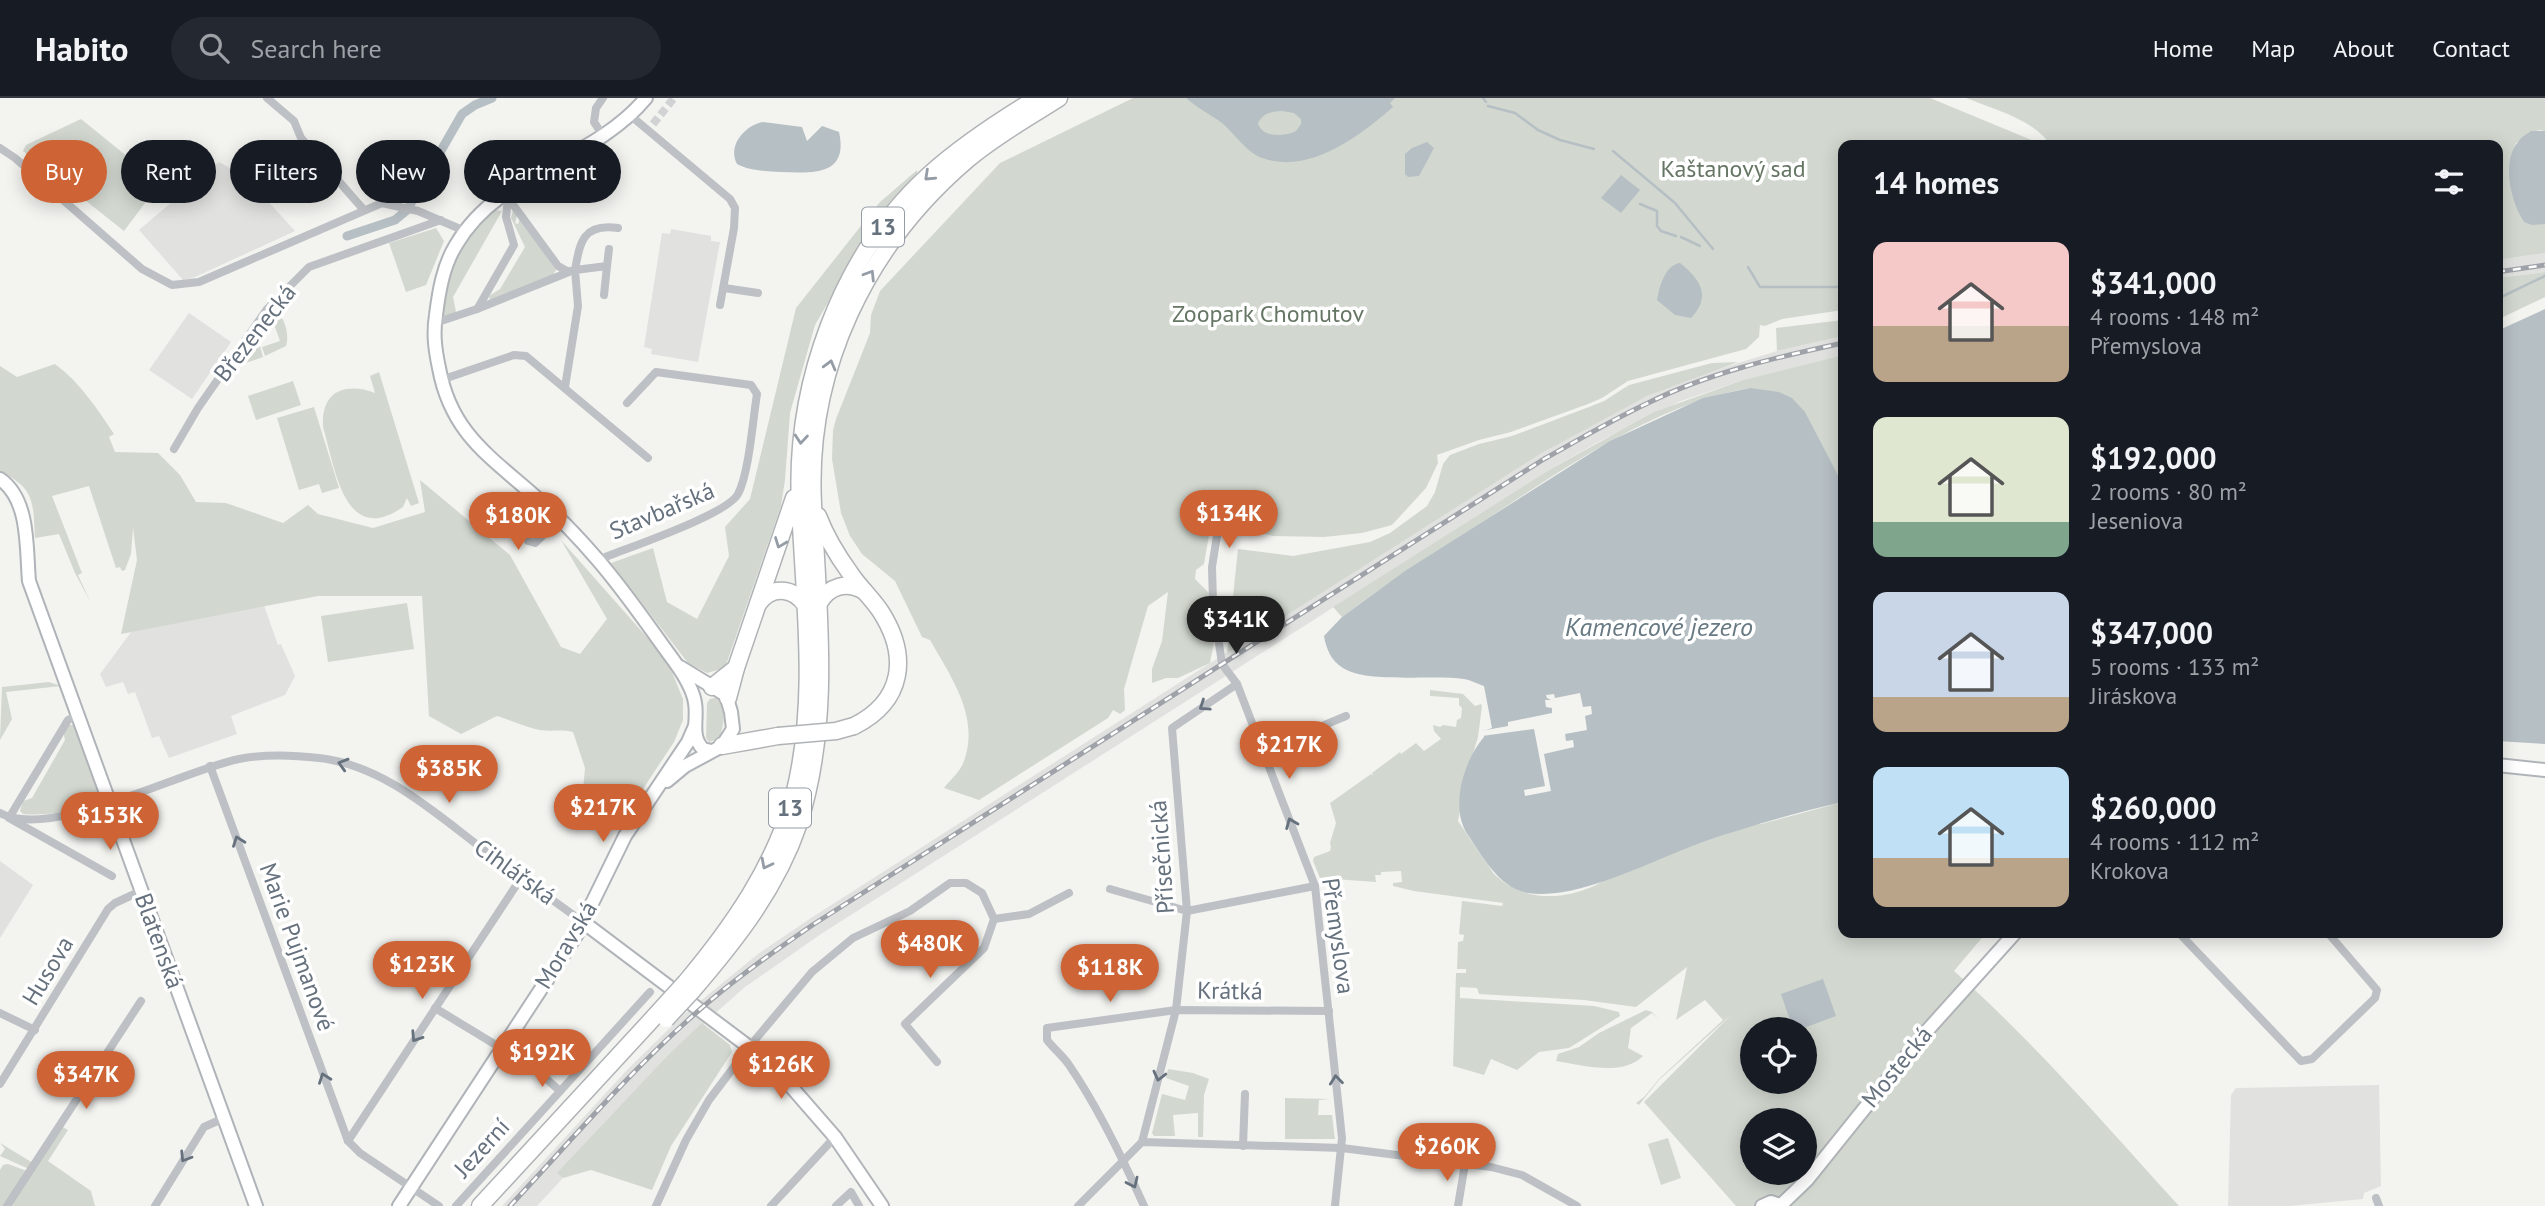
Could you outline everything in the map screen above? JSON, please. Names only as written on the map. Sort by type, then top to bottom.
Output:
[{"type":"highway","name":"13","points":[[812,605],[799,482],[803,421],[822,343],[844,292],[879,233],[902,203],[964,146],[1037,98]]},
{"type":"highway","name":"13","points":[[492,1206],[689,986],[738,915],[769,860],[785,823],[799,771],[807,710],[812,605],[813,468],[821,402],[835,347],[856,296],[895,234],[939,185],[979,151],[1059,98]]},
{"type":"highway","points":[[728,698],[799,482]]},
{"type":"highway","points":[[733,729],[742,737],[757,738],[836,731],[868,719],[892,692],[900,663],[895,637],[880,610],[852,576],[825,535],[813,505]]},
{"type":"highway","points":[[758,604],[768,593],[785,590],[812,605],[838,586],[850,585],[866,592]]},
{"type":"highway","points":[[712,687],[736,668]]},
{"type":"highway","points":[[716,748],[757,738]]},
{"type":"highway","name":"13","points":[[480,1206],[660,1018]]},
{"type":"street","points":[[267,98],[294,121],[301,138],[363,209]]},
{"type":"street","points":[[603,98],[596,108],[594,122],[604,137]]},
{"type":"street","points":[[599,140],[631,116],[646,98]]},
{"type":"street","points":[[631,116],[650,127],[730,199],[735,208],[720,305]]},
{"type":"street","points":[[0,148],[15,158],[142,269],[172,285],[199,282],[382,203],[418,211],[466,231]]},
{"type":"street","points":[[495,203],[481,213],[455,246],[442,276],[433,337],[446,399],[463,428],[484,452],[555,516],[598,560],[677,665],[695,704],[698,744],[702,749],[716,748]]},
{"type":"street","points":[[477,309],[514,245],[506,217],[507,203]]},
{"type":"street","points":[[513,203],[558,266],[572,271]]},
{"type":"street","name":"Březenecká","points":[[174,449],[198,408],[267,309],[309,267],[441,220]]},
{"type":"street","points":[[565,387],[578,306],[572,271],[579,245],[589,232],[608,226],[618,228]]},
{"type":"street","points":[[604,295],[609,249]]},
{"type":"street","points":[[435,323],[572,271],[607,266]]},
{"type":"street","points":[[723,288],[758,293]]},
{"type":"street","points":[[441,380],[514,355],[526,356],[648,458]]},
{"type":"street","name":"Stavbařská","points":[[598,560],[708,516],[736,499],[743,481],[757,394],[751,385],[656,372],[627,403]]},
{"type":"street","name":"Blatenská","points":[[0,479],[21,506],[30,581],[256,1206]]},
{"type":"street","name":"Přemyslova","points":[[1218,529],[1212,567],[1213,602],[1222,664],[1237,684],[1315,886],[1342,1148],[1335,1206]]},
{"type":"street","points":[[659,788],[685,766],[716,748],[733,729],[728,698],[721,690],[677,665]]},
{"type":"street","name":"Přísečnická","points":[[1142,1143],[1176,1010],[1187,911],[1172,728],[1237,684]]},
{"type":"street","points":[[695,704],[704,691],[712,687]]},
{"type":"street","points":[[9,818],[68,720],[78,715]]},
{"type":"street","points":[[1262,751],[1346,716]]},
{"type":"street","points":[[659,788],[695,726]]},
{"type":"street","name":"Cihlářská","points":[[9,818],[40,819],[78,813],[210,766],[242,758],[321,758],[384,779],[419,800],[749,1047],[781,1075],[835,1138],[882,1206]]},
{"type":"street","name":"Marie Pujmanové","points":[[210,766],[348,1141]]},
{"type":"street","points":[[2503,766],[2545,770]]},
{"type":"street","name":"Moravská","points":[[399,1206],[583,922],[625,836],[659,788]]},
{"type":"street","points":[[0,813],[112,876]]},
{"type":"street","points":[[439,1206],[360,1153],[348,1141],[521,878]]},
{"type":"street","points":[[656,1206],[686,1140],[709,1100],[812,971],[853,938],[910,911],[950,883],[967,883],[982,893],[994,919],[984,948],[905,1024],[937,1062]]},
{"type":"street","points":[[1110,889],[1187,911],[1315,886]]},
{"type":"street","name":"Husova","points":[[0,1084],[108,909],[141,891]]},
{"type":"street","points":[[994,919],[1028,914],[1069,893]]},
{"type":"street","name":"Mostecká","points":[[1762,1206],[1772,1202],[1782,1205],[1807,1180],[1952,1002],[2010,938]]},
{"type":"street","points":[[2184,938],[2301,1061],[2312,1059],[2375,998],[2377,989],[2332,938]]},
{"type":"street","name":"Jezerní","points":[[456,1206],[650,992]]},
{"type":"street","points":[[7,1206],[141,1001]]},
{"type":"street","points":[[435,1007],[534,1068],[560,1091]]},
{"type":"street","name":"Krátká","points":[[1123,1161],[1068,1063],[1047,1040],[1047,1028],[1176,1010],[1329,1012]]},
{"type":"street","points":[[0,1013],[35,1030]]},
{"type":"street","points":[[1244,1146],[1245,1094]]},
{"type":"street","points":[[155,1206],[204,1127],[224,1118]]},
{"type":"street","points":[[771,1206],[835,1138]]},
{"type":"street","points":[[1078,1206],[1142,1143],[1342,1148],[1491,1167],[1522,1175],[1577,1206]]},
{"type":"street","points":[[1123,1161],[1144,1206]]},
{"type":"street","points":[[1458,1206],[1465,1164]]},
{"type":"street","points":[[836,1206],[851,1192],[859,1206]]},
{"type":"shaded area","points":[[219,162],[230,168],[230,203],[270,203],[295,231],[193,278],[183,280],[139,230],[171,203],[216,203],[216,165]]},
{"type":"shaded area","points":[[671,229],[711,236],[711,241],[720,242],[698,362],[651,354],[652,349],[644,347],[662,233],[670,234]]},
{"type":"shaded area","points":[[2545,253],[2545,272],[2503,277],[2503,259]]},
{"type":"shaded area","points":[[189,313],[231,342],[192,399],[149,370]]},
{"type":"shaded area","points":[[1838,337],[1838,356],[1743,380],[1681,401],[1549,470],[821,934],[745,987],[667,1056],[558,1173],[563,1178],[537,1206],[502,1206],[627,1070],[682,1016],[758,954],[811,918],[1376,557],[1591,424],[1647,396],[1703,374],[1777,351]]},
{"type":"shaded area","points":[[175,573],[261,597],[278,645],[281,644],[295,676],[285,695],[231,716],[237,734],[169,758],[159,736],[152,738],[135,692],[128,694],[123,682],[106,687],[100,674]]},
{"type":"shaded area","points":[[0,861],[33,885],[0,938]]},
{"type":"shaded area","points":[[2379,1085],[2381,1186],[2364,1193],[2363,1199],[2289,1206],[2228,1206],[2231,1095],[2236,1088]]},
{"type":"green space","name":"Zoopark Chomutov","points":[[1133,98],[1930,98],[2032,140],[1838,140],[1838,311],[1760,325],[1759,337],[1746,349],[1628,381],[1588,404],[1437,455],[1438,463],[1426,488],[1392,525],[1362,533],[1324,537],[1273,536],[1242,529],[1210,529],[1204,564],[1196,570],[1195,579],[1209,593],[1207,608],[1215,637],[1210,663],[1178,678],[1166,678],[1152,683],[1152,669],[1162,641],[1168,592],[1148,606],[1124,689],[1125,710],[1120,714],[1113,710],[1108,718],[979,800],[944,788],[958,772],[968,745],[966,713],[961,698],[930,640],[922,637],[895,581],[862,554],[850,536],[841,513],[832,459],[836,419],[870,333],[871,315],[880,291],[1000,163]]},
{"type":"green space","points":[[1966,98],[2545,98],[2545,131],[2539,130],[2516,143],[2512,173],[2516,204],[2524,222],[2545,224],[2545,253],[2503,259],[2503,140],[2047,140],[2024,122]]},
{"type":"green space","points":[[81,119],[107,140],[37,140]]},
{"type":"green space","points":[[107,140],[121,151],[121,203],[145,203],[124,231],[89,203],[107,203]]},
{"type":"green space","points":[[917,170],[917,175],[846,271],[815,325],[790,413],[781,506],[725,668],[707,673],[688,663],[611,563],[653,548],[667,602],[697,619],[729,556],[725,527],[750,499],[796,308],[879,203]]},
{"type":"green space","points":[[494,210],[502,211],[453,297],[456,312],[446,317],[442,315],[444,299],[452,271],[478,225]]},
{"type":"green space","points":[[513,210],[517,216],[515,223],[518,224],[520,219],[556,270],[551,278],[490,301],[489,296],[500,289],[525,247],[511,218]]},
{"type":"green space","points":[[436,228],[444,241],[426,285],[406,292],[389,243]]},
{"type":"green space","points":[[2545,272],[2545,297],[2503,317],[2503,277]]},
{"type":"green space","points":[[273,309],[285,325],[286,346],[265,356],[262,347],[280,341],[275,327],[258,333],[263,357],[243,364],[240,357]]},
{"type":"green space","points":[[1838,321],[1838,337],[1777,351],[1776,328]]},
{"type":"green space","points":[[1838,356],[1838,476],[1826,454],[1750,388],[1718,395],[1653,420],[1589,453],[1421,562],[1342,617],[1333,607],[1549,470],[1654,412],[1743,380]]},
{"type":"green space","points":[[1738,362],[1647,396],[1540,454],[1227,653],[1238,549],[1293,556],[1370,542],[1390,533],[1427,506],[1435,492],[1443,464],[1450,455],[1512,436],[1589,407],[1629,385],[1712,363]]},
{"type":"green space","points":[[55,364],[80,387],[108,425],[114,434],[109,437],[115,452],[158,453],[180,475],[196,502],[226,503],[283,523],[308,505],[318,514],[373,528],[425,512],[420,480],[510,555],[561,647],[580,654],[607,619],[561,540],[667,660],[683,699],[683,720],[674,742],[620,824],[582,803],[585,768],[573,732],[544,731],[497,716],[461,734],[429,716],[422,596],[318,596],[121,634],[137,560],[133,528],[131,554],[125,570],[122,571],[120,567],[116,568],[89,486],[52,496],[82,573],[78,575],[91,603],[75,573],[59,534],[35,538],[30,497],[20,484],[0,471],[0,366],[17,377]]},
{"type":"green space","points":[[379,372],[419,503],[411,506],[407,498],[403,507],[383,517],[367,517],[355,510],[338,481],[323,427],[323,415],[326,405],[337,392],[354,389],[375,393],[370,376]]},
{"type":"green space","points":[[293,381],[301,405],[256,420],[248,396]]},
{"type":"green space","points":[[314,407],[339,488],[322,493],[319,484],[299,490],[277,418]]},
{"type":"green space","points":[[407,603],[414,649],[328,662],[321,616]]},
{"type":"green space","points":[[49,682],[61,686],[6,692],[12,719],[0,740],[2,687]]},
{"type":"green space","points":[[1430,690],[1463,694],[1475,706],[1482,706],[1478,737],[1462,790],[1464,792],[1458,821],[1494,874],[1505,883],[1529,894],[1555,896],[1581,891],[1599,884],[1627,867],[1654,857],[1745,827],[1838,803],[1838,938],[1982,938],[1954,971],[2042,1056],[2179,1206],[1736,1206],[1644,1102],[1731,1015],[1659,1080],[1639,1105],[1636,1103],[1659,1079],[1723,1020],[1705,1000],[1676,1020],[1687,967],[1636,1007],[1584,1000],[1479,994],[1477,988],[1460,987],[1460,998],[1594,1006],[1619,1012],[1620,1016],[1569,1048],[1539,1052],[1517,1070],[1491,1059],[1484,1075],[1453,1066],[1456,973],[1466,973],[1466,969],[1457,969],[1458,942],[1463,941],[1464,935],[1459,934],[1462,901],[1502,906],[1503,903],[1393,886],[1393,883],[1402,882],[1401,871],[1381,872],[1381,875],[1375,875],[1376,882],[1320,878],[1313,861],[1314,857],[1330,851],[1336,823],[1330,803],[1371,774],[1373,776],[1372,773],[1400,752],[1401,754],[1416,743],[1424,751],[1441,739],[1434,731],[1433,725],[1456,727],[1457,720],[1461,718],[1462,708],[1459,698],[1430,696]]},
{"type":"green space","points":[[718,697],[724,712],[722,728],[719,739],[709,742],[706,738],[707,703]]},
{"type":"green space","points":[[68,725],[75,725],[100,794],[98,799],[88,806],[70,811],[23,814],[20,811],[23,801],[32,798],[65,740],[63,731]]},
{"type":"green space","points":[[1646,1010],[1652,1012],[1658,1019],[1652,1013],[1631,1028],[1628,1048],[1643,1056],[1634,1062],[1613,1068],[1601,1068],[1556,1061],[1558,1054],[1579,1047],[1599,1033]]},
{"type":"green space","points":[[702,1023],[730,1045],[732,1052],[671,1146],[652,1190],[591,1170],[563,1178],[557,1173],[667,1056]]},
{"type":"green space","points":[[1168,1069],[1209,1079],[1204,1095],[1203,1137],[1198,1137],[1198,1113],[1173,1115],[1175,1136],[1154,1136],[1152,1133],[1162,1094],[1185,1100],[1189,1086],[1166,1078]]},
{"type":"green space","points":[[1285,1098],[1330,1099],[1319,1100],[1318,1115],[1332,1115],[1335,1139],[1285,1139]]},
{"type":"green space","points":[[61,1126],[68,1130],[48,1161],[91,1191],[95,1206],[0,1206],[0,1170],[3,1165],[8,1164],[27,1171],[29,1169],[0,1156],[5,1149],[0,1143],[33,1163]]},
{"type":"green space","points":[[1668,1138],[1681,1178],[1661,1185],[1648,1144]]},
{"type":"water","points":[[1186,98],[1395,98],[1390,103],[1393,107],[1380,118],[1333,150],[1298,161],[1280,162],[1256,155],[1222,123]],"holes":[[[1271,112],[1294,113],[1301,119],[1301,124],[1291,133],[1269,134],[1260,128],[1258,123]]]},
{"type":"water","points":[[763,122],[802,127],[807,141],[822,126],[839,132],[841,147],[838,157],[833,165],[815,172],[758,170],[737,164],[734,150],[740,137],[750,127]]},
{"type":"water","points":[[2531,131],[2545,131],[2545,224],[2532,225],[2524,222],[2515,204],[2510,182],[2513,150]]},
{"type":"water","points":[[1427,142],[1434,148],[1419,176],[1408,177],[1405,174],[1405,154]]},
{"type":"water","points":[[1621,175],[1640,190],[1621,213],[1601,198]]},
{"type":"water","points":[[1680,263],[1693,275],[1701,288],[1701,302],[1691,318],[1675,315],[1657,300],[1667,272]]},
{"type":"water","points":[[2545,309],[2545,744],[2503,741],[2503,328]]},
{"type":"water","name":"Kamencové jezero","points":[[1750,388],[1779,392],[1792,398],[1805,412],[1838,475],[1838,803],[1717,837],[1592,885],[1548,894],[1518,890],[1500,878],[1486,862],[1462,824],[1460,812],[1459,798],[1465,771],[1484,737],[1483,731],[1492,728],[1484,686],[1464,679],[1384,677],[1354,673],[1335,662],[1324,636],[1342,617],[1405,571],[1610,441],[1703,398]]},
{"type":"water","points":[[1823,979],[1836,1016],[1817,1023],[1817,1017],[1789,1017],[1781,994]]},
{"type":"pier","points":[[1580,693],[1583,707],[1591,706],[1592,714],[1585,716],[1587,730],[1565,734],[1566,741],[1573,740],[1574,747],[1544,754],[1551,791],[1525,796],[1524,790],[1545,786],[1534,729],[1482,736],[1481,731],[1552,713],[1552,708],[1546,707],[1545,700],[1551,700],[1546,695],[1554,694],[1555,698]]},
{"type":"waterway","points":[[347,236],[395,220],[407,210],[462,114],[492,98]]},
{"type":"waterway","points":[[1483,98],[1486,102]]},
{"type":"waterway","points":[[1488,106],[1515,113],[1538,130],[1560,140],[1594,149]]},
{"type":"waterway","points":[[1613,151],[1675,203],[1713,249]]},
{"type":"waterway","points":[[1640,204],[1657,211],[1657,226],[1661,231],[1676,236]]},
{"type":"waterway","points":[[1681,237],[1700,246]]},
{"type":"waterway","points":[[1748,267],[1760,287],[1838,287]]},
{"type":"waterway","points":[[2503,296],[2545,276]]},
{"type":"tunnel","points":[[653,124],[674,98]]},
{"type":"railway","points":[[2503,271],[2545,265]]},
{"type":"railway","points":[[510,1206],[619,1088],[687,1021],[749,970],[814,924],[1544,459],[1595,430],[1694,383],[1768,360],[1838,344]]},
{"type":"park label","name":"Kaštanový sad","points":[[1733,169]]}]
